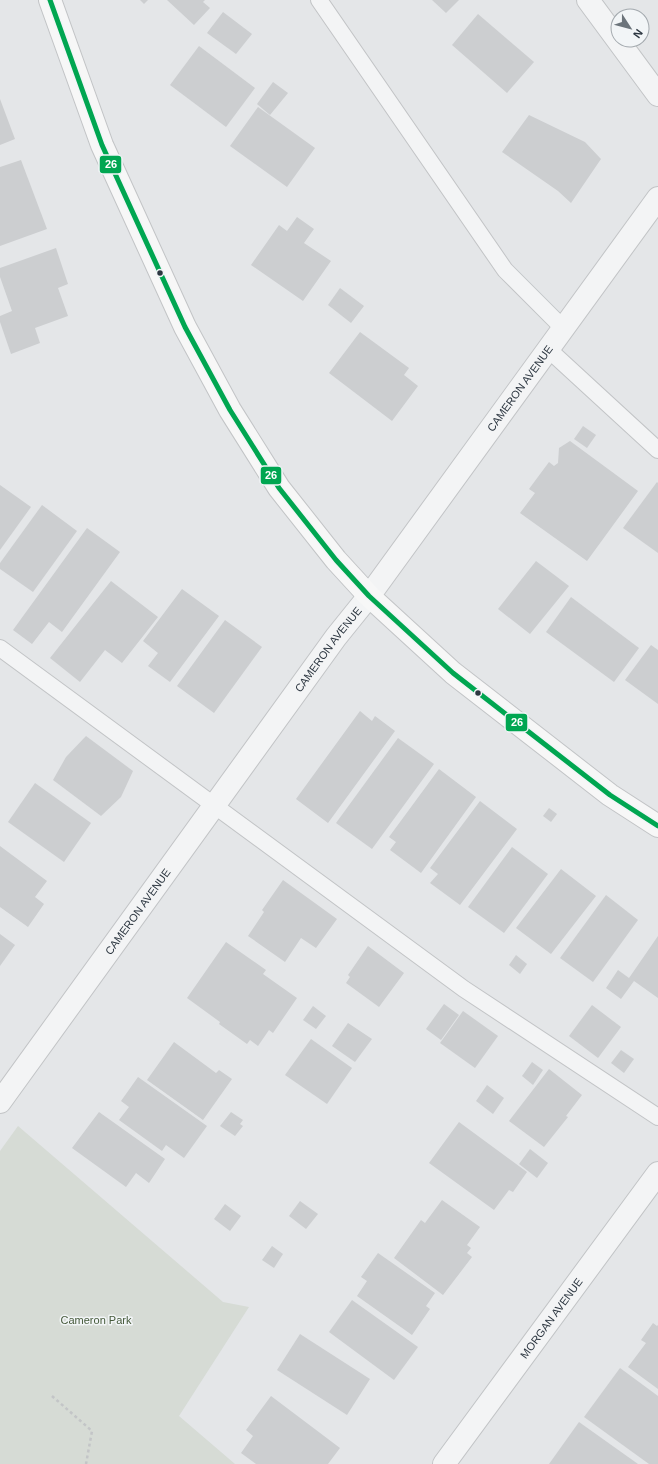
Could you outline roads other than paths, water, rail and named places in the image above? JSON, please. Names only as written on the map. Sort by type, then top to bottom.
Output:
[{"type":"main road","points":[[50,0],[102,144],[185,327],[230,410],[279,488],[336,560],[369,596],[453,673],[610,795],[658,826]]},
{"type":"street","points":[[588,0],[658,95]]},
{"type":"street","name":"CAMERON AVENUE","points":[[0,1102],[336,637],[369,596],[658,198]]},
{"type":"street","name":"MORGAN AVENUE","points":[[444,1464],[658,1173]]},
{"type":"lane","points":[[319,0],[505,270],[563,328]]},
{"type":"lane","points":[[548,349],[658,450]]},
{"type":"lane","points":[[0,648],[464,988],[658,1117]]},
{"type":"park label","name":"Cameron Park","points":[[96,1320]]}]
